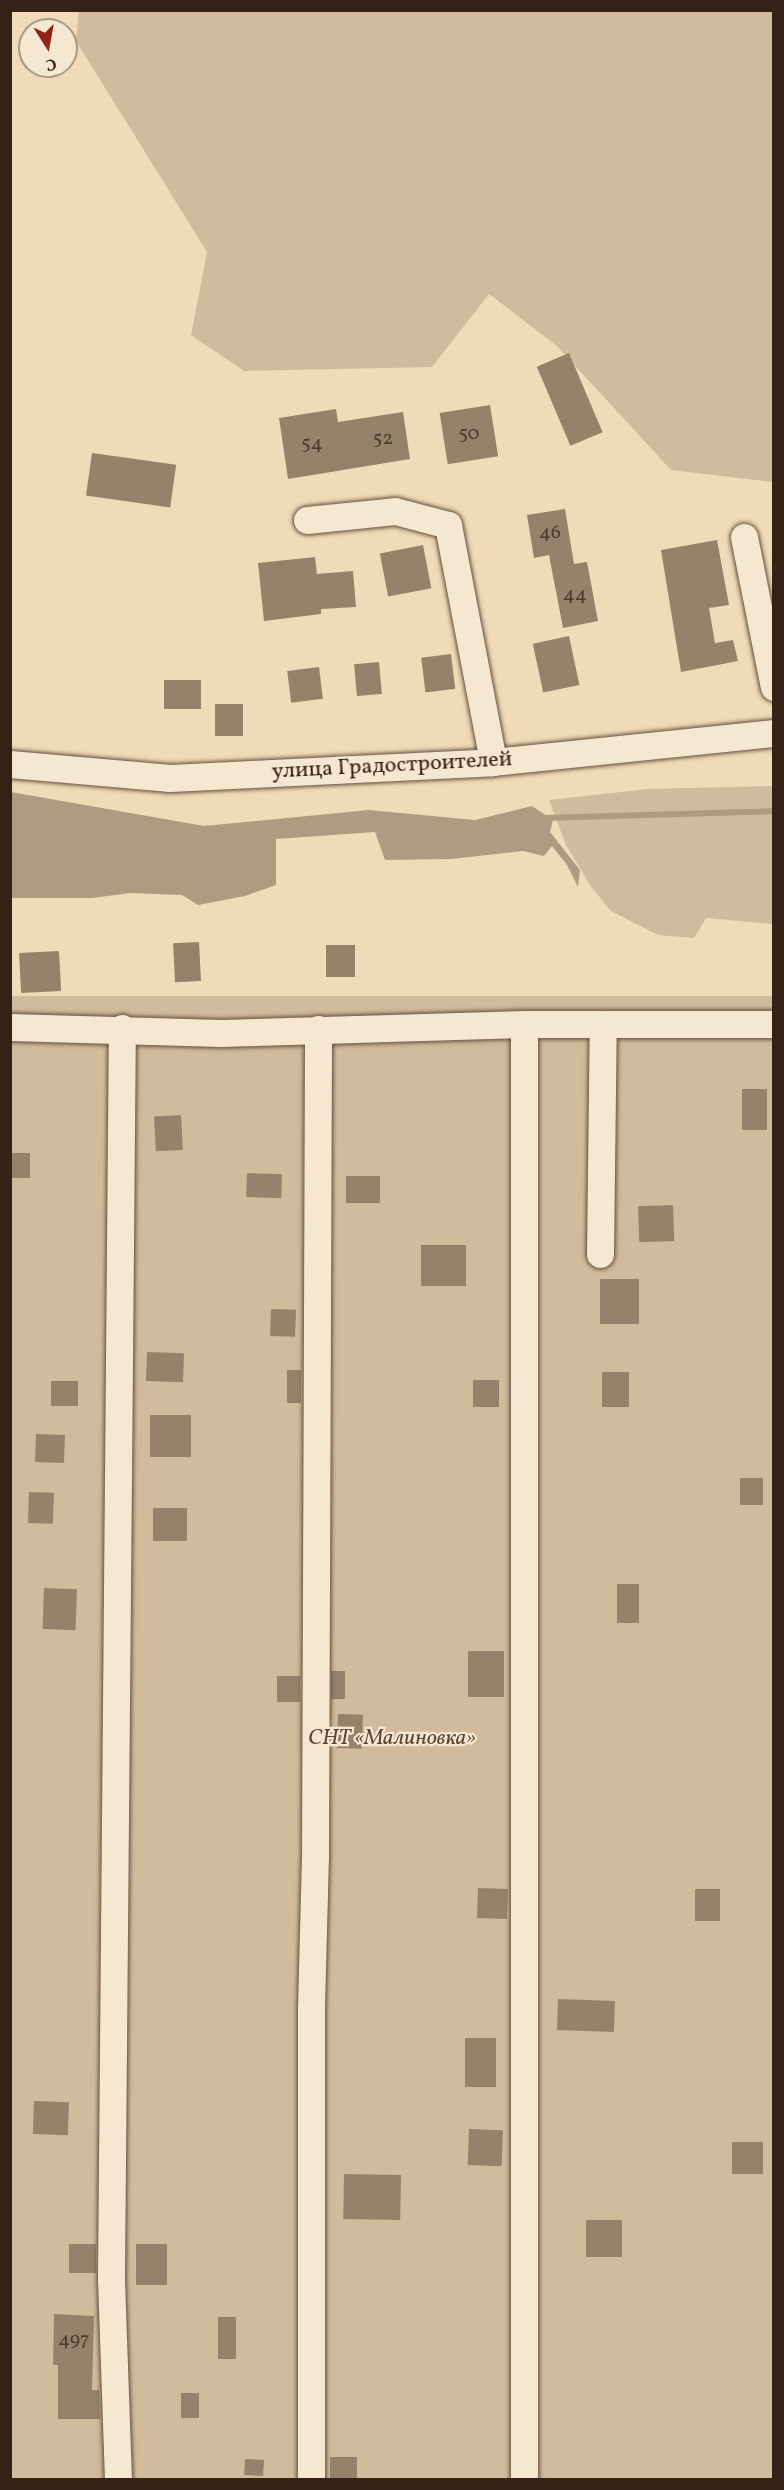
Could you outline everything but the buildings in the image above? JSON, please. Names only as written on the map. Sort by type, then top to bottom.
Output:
[{"type":"street","points":[[307,520],[395,511],[448,525],[493,762]]},
{"type":"street","points":[[744,537],[774,687]]},
{"type":"street","name":"улица Градостроителей","points":[[10,764],[170,778],[493,762],[774,733]]},
{"type":"street","points":[[524,1024],[524,2480]]},
{"type":"street","points":[[10,1027],[122,1028],[221,1033],[524,1024],[774,1024]]},
{"type":"street","points":[[600,1254],[603,1024]]},
{"type":"street","points":[[118,2480],[111,2277],[122,1028]]},
{"type":"street","points":[[311,2480],[311,2008],[315,1858],[318,1029]]},
{"type":"green space","points":[[79,10],[773,11],[773,482],[671,470],[557,346],[489,294],[432,367],[244,371],[191,335],[207,252],[78,44]]},
{"type":"green space","points":[[773,786],[773,924],[706,918],[694,938],[658,935],[611,911],[592,888],[566,845],[549,800],[648,789]]},
{"type":"green space","name":"СНТ «Малиновка»","points":[[10,996],[773,996],[773,2479],[10,2479]]},
{"type":"shaded area","points":[[11,792],[204,826],[369,810],[475,820],[532,806],[553,820],[550,832],[580,870],[578,887],[567,865],[552,846],[544,856],[523,851],[451,859],[385,860],[375,832],[276,839],[276,885],[245,896],[198,905],[182,895],[131,893],[92,898],[11,898]]},
{"type":"waterway","points":[[543,818],[774,811]]}]
